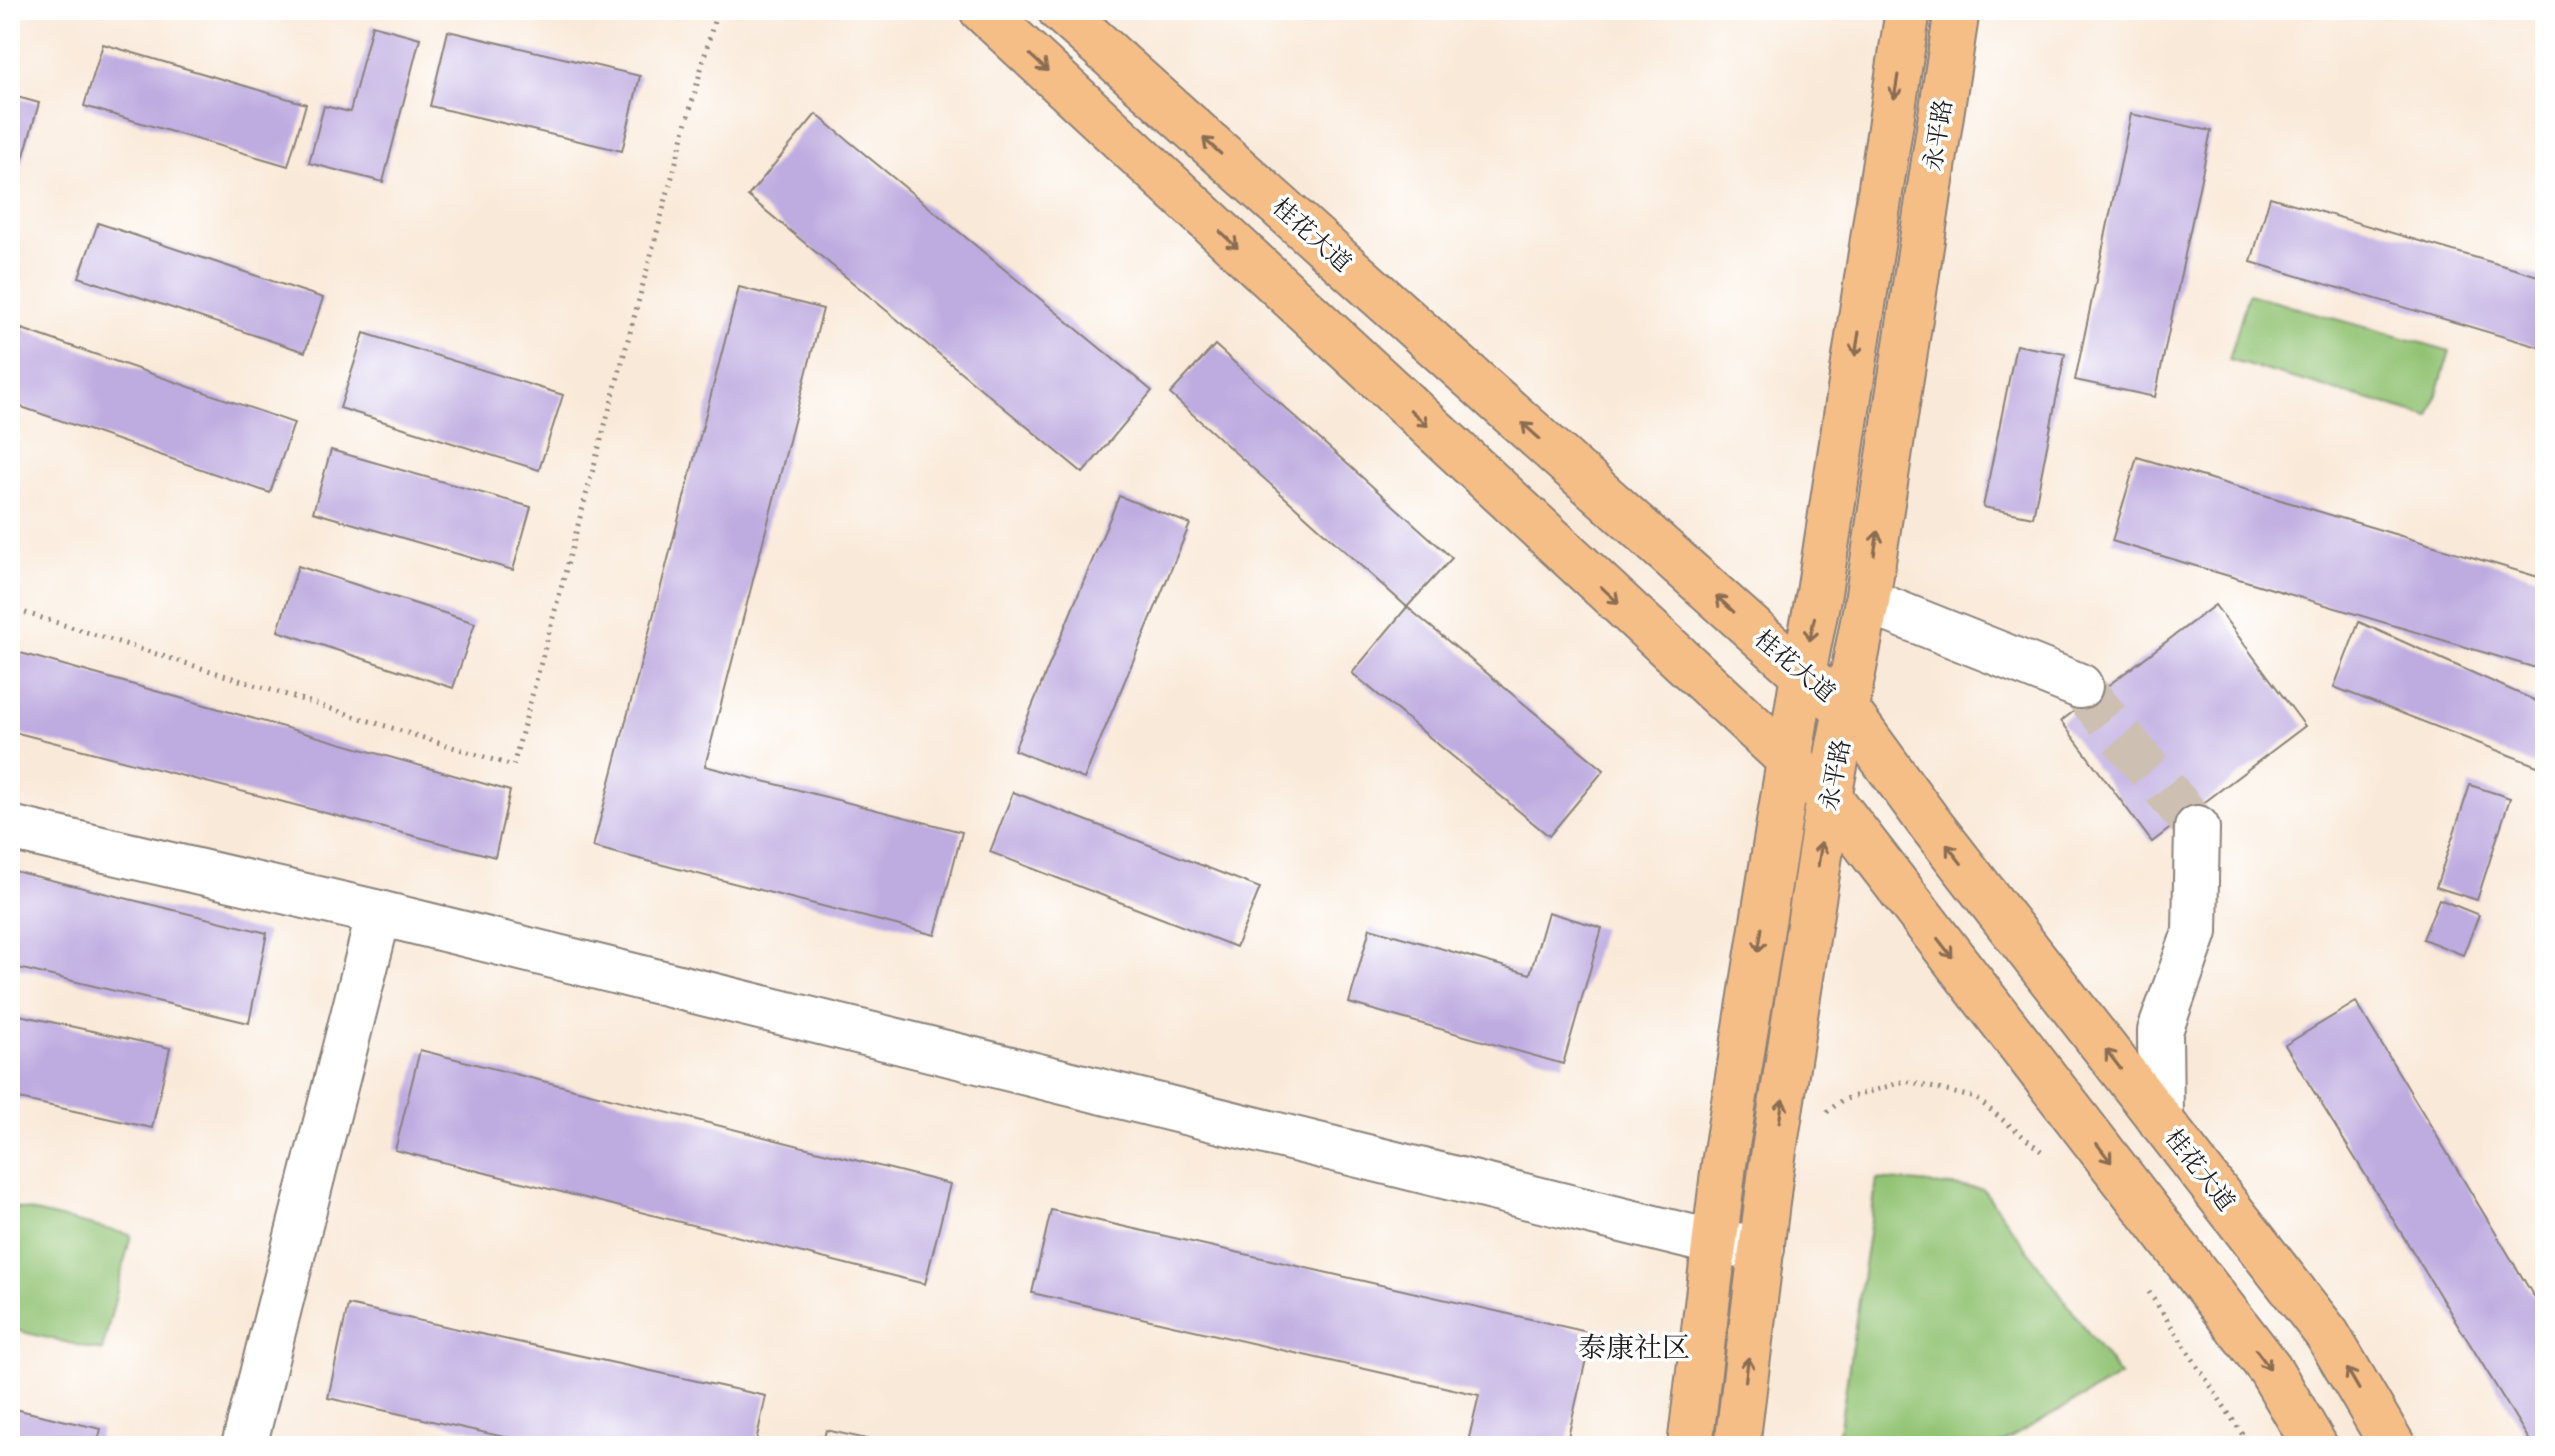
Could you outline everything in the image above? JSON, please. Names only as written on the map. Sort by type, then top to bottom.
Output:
[{"type":"main road","points":[[982,10],[1829,797],[2270,1369],[2315,1446]]},
{"type":"main road","name":"桂花大道","points":[[1060,10],[1847,710],[1928,821],[2327,1334],[2393,1446]]},
{"type":"main road","name":"永平路","points":[[1690,1446],[1715,1243],[1908,10]]},
{"type":"main road","name":"永平路","points":[[1737,1446],[1762,1248],[1829,797],[1867,601],[1957,10]]},
{"type":"street","points":[[1867,601],[2080,686]]},
{"type":"street","points":[[10,828],[379,913],[1715,1243],[1762,1248]]},
{"type":"street","points":[[2161,1121],[2160,1031],[2195,932],[2197,828]]},
{"type":"street","points":[[244,1446],[379,913]]},
{"type":"path","points":[[10,608],[513,766],[717,10]]},
{"type":"path","points":[[1822,1116],[1842,1100],[1905,1081],[1976,1098],[2044,1154]]},
{"type":"path","points":[[2144,1285],[2250,1446]]},
{"type":"green space","points":[[2248,294],[2450,351],[2430,417],[2229,360]]},
{"type":"green space","points":[[1877,1179],[1983,1189],[2120,1376],[1996,1446],[1837,1446]]},
{"type":"green space","points":[[10,1206],[131,1235],[102,1351],[10,1329]]},
{"type":"building","points":[[651,10],[680,10],[678,18]]},
{"type":"building","points":[[372,25],[420,38],[383,182],[309,163],[324,106],[350,112]]},
{"type":"building","points":[[448,31],[640,76],[622,151],[430,106]]},
{"type":"building","points":[[103,44],[306,104],[288,166],[84,106]]},
{"type":"building","points":[[10,95],[39,103],[17,180],[10,178]]},
{"type":"building","points":[[816,114],[1152,391],[1083,473],[748,196]]},
{"type":"building","points":[[2131,114],[2211,131],[2155,397],[2075,380]]},
{"type":"building","points":[[2270,197],[2545,278],[2545,349],[2251,262]]},
{"type":"building","points":[[98,223],[323,298],[305,352],[79,277]]},
{"type":"building","points":[[739,287],[823,309],[705,766],[962,832],[935,935],[593,847]]},
{"type":"building","points":[[22,329],[294,423],[270,493],[10,403],[10,363]]},
{"type":"building","points":[[364,333],[563,395],[539,470],[340,408]]},
{"type":"building","points":[[1215,345],[1452,558],[1407,607],[1170,394]]},
{"type":"building","points":[[2016,345],[2065,354],[2033,517],[1983,507]]},
{"type":"building","points":[[331,450],[531,507],[513,570],[313,512]]},
{"type":"building","points":[[2137,457],[2545,579],[2545,639],[2536,668],[2112,541]]},
{"type":"building","points":[[1119,496],[1190,524],[1084,779],[1014,750]]},
{"type":"building","points":[[298,566],[475,623],[453,688],[278,631]]},
{"type":"building","points":[[2215,605],[2305,726],[2152,842],[2061,721]]},
{"type":"building","points":[[1407,607],[1604,770],[1549,836],[1352,673]]},
{"type":"building","points":[[2359,622],[2545,705],[2545,769],[2334,687]]},
{"type":"building","points":[[10,650],[510,791],[495,857],[10,731]]},
{"type":"building","points":[[2470,785],[2510,798],[2477,900],[2436,887]]},
{"type":"building","points":[[1013,792],[1260,888],[1236,947],[990,852]]},
{"type":"building","points":[[10,870],[267,933],[249,1023],[10,966]]},
{"type":"building","points":[[2439,899],[2479,915],[2463,955],[2423,939]]},
{"type":"building","points":[[1548,912],[1602,928],[1563,1064],[1349,1003],[1370,928],[1530,974]]},
{"type":"building","points":[[2356,1002],[2545,1315],[2545,1446],[2533,1446],[2285,1045]]},
{"type":"building","points":[[10,1013],[170,1048],[152,1128],[10,1097]]},
{"type":"building","points":[[420,1050],[950,1184],[925,1284],[395,1150]]},
{"type":"building","points":[[1051,1210],[1592,1333],[1566,1446],[1467,1446],[1479,1395],[1032,1293]]},
{"type":"building","points":[[348,1305],[766,1396],[755,1446],[545,1446],[328,1398]]},
{"type":"building","points":[[10,1408],[101,1429],[97,1446],[10,1446]]},
{"type":"building","points":[[826,1430],[894,1445],[894,1446],[822,1446]]},
{"type":"tunnel","points":[[2080,686],[2197,828]]},
{"type":"district","name":"泰康社区","points":[[1634,1347]]}]
